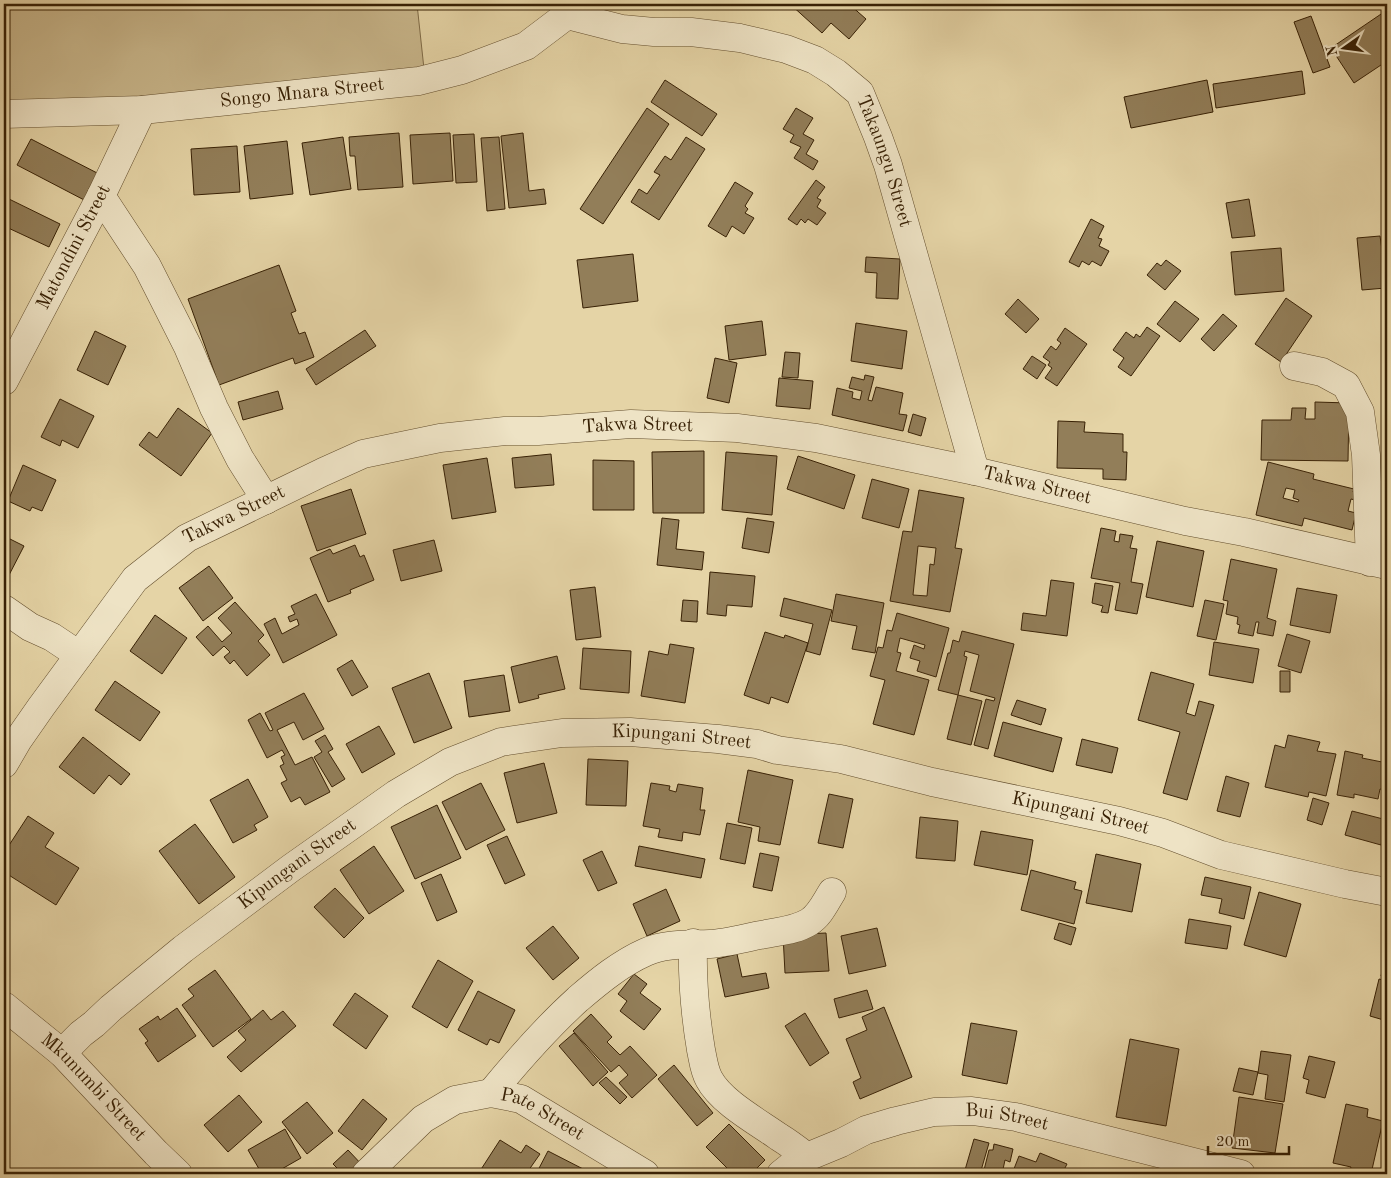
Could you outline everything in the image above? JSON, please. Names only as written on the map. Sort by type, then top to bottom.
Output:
[{"type":"street","name":"Songo Mnara Street","points":[[4,114],[142,110],[420,81],[462,70],[526,46],[573,9]]},
{"type":"street","name":"Takaungu Street","points":[[573,9],[622,30],[691,32],[740,38],[786,49],[815,60],[836,72],[860,93],[888,165],[975,471]]},
{"type":"street","name":"Matondini Street","points":[[4,381],[101,196],[142,110]]},
{"type":"street","points":[[101,196],[147,266],[184,338],[214,408],[240,459],[266,500]]},
{"type":"street","points":[[1294,366],[1322,372],[1346,386],[1360,412],[1378,563]]},
{"type":"street","name":"Takwa Street","points":[[4,764],[23,733],[135,579],[186,538],[363,454],[440,438],[505,431],[538,431],[631,424],[737,428],[816,438],[975,471],[1185,521],[1244,532],[1378,563]]},
{"type":"street","points":[[4,610],[30,627],[52,637],[79,655]]},
{"type":"street","name":"Kipungani Street","points":[[62,1053],[111,1008],[183,949],[291,868],[396,794],[450,762],[500,742],[562,733],[630,732],[702,737],[757,744],[777,750],[842,760],[932,782],[1119,822],[1163,834],[1221,855],[1387,892]]},
{"type":"street","points":[[491,1093],[529,1048],[602,978],[647,952],[661,948],[693,943],[711,944],[796,928],[810,922],[820,912],[832,892]]},
{"type":"street","points":[[693,943],[693,981],[698,1036],[702,1060],[709,1079],[717,1090],[732,1104],[807,1157]]},
{"type":"street","name":"Mkunumbi Street","points":[[4,1006],[62,1053],[178,1174]]},
{"type":"street","name":"Pate Street","points":[[366,1174],[423,1119],[455,1100],[491,1093],[521,1099],[645,1174]]},
{"type":"street","name":"Bui Street","points":[[781,1174],[807,1157],[866,1130],[934,1112],[972,1111],[1016,1116],[1241,1174]]},
{"type":"shaded area","points":[[4,4],[417,4],[424,69],[4,111]]},
{"type":"building","points":[[790,4],[849,4],[866,19],[849,39],[831,23],[822,33]]},
{"type":"building","points":[[1387,10],[1387,61],[1354,83],[1331,48]]},
{"type":"building","points":[[1311,16],[1330,67],[1313,73],[1294,22]]},
{"type":"building","points":[[1302,71],[1305,94],[1216,108],[1213,84]]},
{"type":"building","points":[[665,80],[717,114],[702,136],[651,102]]},
{"type":"building","points":[[1207,80],[1213,112],[1131,128],[1124,97]]},
{"type":"building","points":[[647,108],[669,124],[603,224],[580,209]]},
{"type":"building","points":[[796,108],[813,118],[803,134],[814,140],[806,154],[818,161],[813,170],[794,158],[801,147],[790,142],[794,135],[783,129]]},
{"type":"building","points":[[399,133],[403,187],[358,190],[355,156],[350,156],[349,137]]},
{"type":"building","points":[[450,133],[453,181],[413,184],[410,135]]},
{"type":"building","points":[[523,133],[529,191],[544,189],[546,204],[509,208],[501,136]]},
{"type":"building","points":[[474,134],[477,182],[456,183],[453,135]]},
{"type":"building","points":[[343,137],[351,189],[310,195],[302,143]]},
{"type":"building","points":[[499,137],[505,209],[487,211],[481,138]]},
{"type":"building","points":[[686,137],[705,149],[659,220],[631,202],[639,189],[647,194],[660,175],[654,172],[665,156],[671,160]]},
{"type":"building","points":[[31,139],[101,175],[88,202],[17,165]]},
{"type":"building","points":[[287,141],[293,194],[250,199],[244,146]]},
{"type":"building","points":[[237,146],[240,192],[194,195],[191,149]]},
{"type":"building","points":[[816,180],[825,187],[817,198],[821,200],[817,207],[826,213],[817,225],[808,219],[805,223],[801,219],[797,225],[788,219]]},
{"type":"building","points":[[735,182],[753,193],[745,206],[748,209],[745,213],[754,218],[744,234],[732,226],[726,237],[708,226]]},
{"type":"building","points":[[9,199],[60,224],[49,247],[4,226],[4,211]]},
{"type":"building","points":[[1249,199],[1255,236],[1232,238],[1226,203]]},
{"type":"building","points":[[1091,219],[1104,226],[1098,238],[1102,239],[1099,246],[1109,251],[1101,266],[1092,261],[1089,265],[1082,261],[1079,267],[1069,262]]},
{"type":"building","points":[[1380,236],[1382,250],[1387,249],[1386,288],[1362,290],[1357,238]]},
{"type":"building","points":[[1281,248],[1284,291],[1235,295],[1231,252]]},
{"type":"building","points":[[633,254],[638,301],[583,308],[577,260]]},
{"type":"building","points":[[866,257],[900,259],[898,299],[876,298],[877,273],[865,272]]},
{"type":"building","points":[[1166,260],[1181,271],[1165,290],[1147,275],[1157,263],[1161,266]]},
{"type":"building","points":[[279,265],[296,311],[291,313],[299,334],[305,332],[314,357],[295,364],[293,358],[219,385],[188,299]]},
{"type":"building","points":[[1286,298],[1312,316],[1281,362],[1255,344]]},
{"type":"building","points":[[1018,299],[1039,319],[1026,333],[1005,314]]},
{"type":"building","points":[[1175,301],[1199,319],[1180,342],[1157,324]]},
{"type":"building","points":[[1223,314],[1237,326],[1214,351],[1201,339]]},
{"type":"building","points":[[762,321],[766,355],[729,360],[725,326]]},
{"type":"building","points":[[856,323],[907,331],[902,369],[851,361]]},
{"type":"building","points":[[1147,327],[1160,336],[1131,376],[1118,367],[1124,358],[1113,350],[1126,332],[1134,338],[1136,334],[1140,337]]},
{"type":"building","points":[[1065,328],[1087,344],[1057,386],[1045,378],[1052,368],[1048,365],[1050,362],[1043,357],[1051,346],[1056,350],[1061,343],[1057,340]]},
{"type":"building","points":[[365,330],[376,346],[316,385],[306,369]]},
{"type":"building","points":[[95,331],[126,346],[108,385],[77,370]]},
{"type":"building","points":[[785,352],[800,353],[798,378],[782,377]]},
{"type":"building","points":[[1032,356],[1046,365],[1037,379],[1023,369]]},
{"type":"building","points":[[715,358],[737,363],[729,403],[707,398]]},
{"type":"building","points":[[865,375],[874,377],[868,400],[872,401],[876,387],[903,393],[899,414],[907,415],[903,431],[832,415],[837,388],[853,392],[852,398],[860,400],[862,391],[849,388],[852,377],[864,380]]},
{"type":"building","points":[[779,378],[813,381],[810,409],[776,406]]},
{"type":"building","points":[[278,391],[283,409],[243,420],[238,402]]},
{"type":"building","points":[[60,399],[94,416],[78,448],[62,440],[60,446],[41,437]]},
{"type":"building","points":[[1315,402],[1349,403],[1348,461],[1261,460],[1262,420],[1291,420],[1292,408],[1306,408],[1305,419],[1315,419]]},
{"type":"building","points":[[178,408],[212,433],[181,476],[139,445],[149,432],[157,438]]},
{"type":"building","points":[[913,414],[926,418],[921,436],[908,432]]},
{"type":"building","points":[[1058,421],[1085,422],[1084,432],[1123,434],[1123,452],[1127,452],[1126,480],[1103,479],[1103,469],[1057,468]]},
{"type":"building","points":[[704,451],[704,513],[653,513],[652,452]]},
{"type":"building","points":[[726,452],[777,456],[772,515],[722,510]]},
{"type":"building","points":[[551,454],[554,485],[515,488],[512,458]]},
{"type":"building","points":[[798,456],[855,475],[844,509],[787,489]]},
{"type":"building","points":[[487,458],[496,512],[452,519],[443,465]]},
{"type":"building","points":[[593,460],[634,461],[634,510],[593,510]]},
{"type":"building","points":[[1268,462],[1314,474],[1313,479],[1354,489],[1353,492],[1357,493],[1355,500],[1351,499],[1348,511],[1356,513],[1352,530],[1304,518],[1302,526],[1256,515]],"holes":[[[1286,488],[1295,490],[1293,498],[1299,500],[1298,502],[1283,498]]]},
{"type":"building","points":[[23,465],[56,480],[42,511],[32,507],[30,511],[8,501]]},
{"type":"building","points":[[872,479],[909,489],[899,528],[862,518]]},
{"type":"building","points":[[351,489],[366,534],[317,551],[301,506]]},
{"type":"building","points":[[919,490],[964,498],[955,548],[962,549],[950,612],[890,601],[903,531],[912,532]],"holes":[[[918,546],[936,548],[934,565],[930,564],[927,596],[913,595]]]},
{"type":"building","points":[[662,518],[679,520],[676,549],[704,552],[702,570],[657,565]]},
{"type":"building","points":[[747,518],[774,522],[769,553],[742,548]]},
{"type":"building","points":[[1101,528],[1116,531],[1114,541],[1119,542],[1120,534],[1133,536],[1130,548],[1137,549],[1131,582],[1143,584],[1137,614],[1115,610],[1120,583],[1091,578]]},
{"type":"building","points":[[4,536],[24,546],[8,577],[4,575]]},
{"type":"building","points":[[434,540],[442,571],[401,581],[393,550]]},
{"type":"building","points":[[1157,541],[1204,551],[1193,607],[1146,597]]},
{"type":"building","points":[[355,545],[360,557],[364,555],[374,580],[350,590],[351,593],[328,602],[310,558],[330,549],[333,554]]},
{"type":"building","points":[[1231,559],[1277,569],[1267,618],[1276,621],[1273,636],[1257,633],[1259,622],[1256,622],[1253,636],[1238,633],[1240,625],[1237,624],[1238,617],[1226,614],[1228,601],[1223,600]]},
{"type":"building","points":[[209,566],[233,598],[203,621],[179,588]]},
{"type":"building","points":[[710,572],[755,576],[752,607],[727,605],[726,616],[707,614]]},
{"type":"building","points":[[1051,580],[1074,583],[1067,636],[1021,630],[1023,613],[1046,616]]},
{"type":"building","points":[[1095,583],[1113,586],[1108,613],[1101,612],[1103,606],[1092,603]]},
{"type":"building","points":[[595,587],[601,637],[576,640],[570,590]]},
{"type":"building","points":[[1297,588],[1337,595],[1330,633],[1290,625]]},
{"type":"building","points":[[316,594],[337,635],[283,663],[264,624],[275,618],[282,634],[299,625],[297,619],[290,622],[288,617],[295,614],[291,606]]},
{"type":"building","points":[[836,594],[884,603],[875,653],[852,649],[857,626],[831,621]]},
{"type":"building","points":[[784,598],[832,610],[820,655],[806,651],[813,624],[780,616]]},
{"type":"building","points":[[683,600],[698,601],[697,622],[681,621]]},
{"type":"building","points":[[1205,600],[1224,604],[1216,640],[1197,636]]},
{"type":"building","points":[[235,602],[264,635],[258,641],[270,655],[247,676],[234,660],[230,664],[224,657],[230,652],[224,646],[213,656],[196,637],[208,626],[222,642],[232,633],[218,618]]},
{"type":"building","points":[[897,613],[949,628],[936,677],[917,671],[920,661],[910,658],[914,645],[924,649],[925,645],[900,638],[897,652],[901,653],[896,671],[929,680],[914,735],[873,724],[885,680],[870,676],[878,647],[883,648],[887,630],[892,631]]},
{"type":"building","points":[[155,615],[187,638],[162,674],[130,651]]},
{"type":"building","points":[[962,631],[1014,644],[988,749],[974,745],[986,699],[994,701],[995,698],[970,691],[979,655],[965,651],[964,656],[967,657],[958,695],[938,690],[953,640],[959,642]]},
{"type":"building","points":[[765,632],[784,638],[785,635],[808,643],[788,703],[771,697],[769,704],[744,695]]},
{"type":"building","points":[[1287,634],[1310,641],[1301,673],[1278,666]]},
{"type":"building","points":[[1214,642],[1259,649],[1253,683],[1209,675]]},
{"type":"building","points":[[670,644],[694,648],[685,703],[641,696],[649,651],[668,655]]},
{"type":"building","points":[[583,648],[631,651],[629,693],[580,689]]},
{"type":"building","points":[[557,656],[565,689],[538,695],[539,698],[519,703],[511,667]]},
{"type":"building","points":[[352,660],[368,687],[352,696],[337,669]]},
{"type":"building","points":[[1280,671],[1290,671],[1290,692],[1280,692]]},
{"type":"building","points":[[1151,672],[1194,684],[1186,713],[1195,716],[1199,701],[1214,705],[1187,800],[1163,793],[1180,732],[1138,720]]},
{"type":"building","points":[[429,673],[452,728],[414,743],[392,688]]},
{"type":"building","points":[[504,675],[510,711],[469,717],[464,681]]},
{"type":"building","points":[[115,681],[160,712],[140,741],[95,710]]},
{"type":"building","points":[[304,693],[324,729],[303,740],[294,722],[277,730],[295,765],[312,757],[330,792],[305,805],[300,797],[291,802],[281,783],[287,780],[280,766],[284,764],[281,757],[285,755],[282,750],[267,758],[248,720],[260,713],[270,731],[273,730],[265,713]]},
{"type":"building","points":[[958,695],[982,701],[971,745],[947,739]]},
{"type":"building","points":[[1017,700],[1046,709],[1041,725],[1011,715]]},
{"type":"building","points":[[1003,722],[1062,738],[1053,772],[994,756]]},
{"type":"building","points":[[379,726],[395,754],[362,773],[346,744]]},
{"type":"building","points":[[325,735],[333,749],[328,752],[345,779],[332,787],[314,757],[322,752],[315,741]]},
{"type":"building","points":[[1288,735],[1320,742],[1317,751],[1336,754],[1326,796],[1309,792],[1308,797],[1265,787],[1275,745],[1285,748]]},
{"type":"building","points":[[83,737],[130,774],[121,785],[109,775],[94,794],[59,767]]},
{"type":"building","points":[[1082,739],[1118,748],[1112,773],[1076,765]]},
{"type":"building","points":[[1345,751],[1363,755],[1362,758],[1387,763],[1387,790],[1380,789],[1378,799],[1354,794],[1354,798],[1337,795]]},
{"type":"building","points":[[588,759],[628,761],[626,806],[586,805]]},
{"type":"building","points":[[544,763],[557,813],[517,823],[504,773]]},
{"type":"building","points":[[748,770],[793,780],[780,845],[758,841],[760,827],[738,822]]},
{"type":"building","points":[[1226,776],[1249,783],[1240,817],[1217,811]]},
{"type":"building","points":[[248,779],[268,817],[254,825],[257,830],[233,843],[210,800]]},
{"type":"building","points":[[481,783],[505,830],[466,850],[442,802]]},
{"type":"building","points":[[651,783],[670,786],[669,790],[676,792],[678,784],[703,788],[700,810],[705,810],[700,835],[683,832],[682,841],[658,837],[660,829],[643,826]]},
{"type":"building","points":[[829,794],[853,799],[843,848],[818,843]]},
{"type":"building","points":[[1313,798],[1329,803],[1322,825],[1307,820]]},
{"type":"building","points":[[437,805],[461,858],[415,879],[391,827]]},
{"type":"building","points":[[1352,811],[1387,820],[1381,845],[1345,835]]},
{"type":"building","points":[[28,816],[54,833],[45,847],[79,868],[56,905],[4,872],[4,853]]},
{"type":"building","points":[[920,817],[958,821],[955,861],[916,858]]},
{"type":"building","points":[[727,823],[752,828],[745,864],[720,859]]},
{"type":"building","points":[[195,824],[235,877],[199,904],[159,851]]},
{"type":"building","points":[[981,831],[1033,840],[1027,875],[974,865]]},
{"type":"building","points":[[507,836],[525,875],[505,884],[487,845]]},
{"type":"building","points":[[374,846],[404,891],[369,914],[340,870]]},
{"type":"building","points":[[639,846],[705,859],[701,878],[635,866]]},
{"type":"building","points":[[602,851],[617,883],[598,891],[583,860]]},
{"type":"building","points":[[760,853],[779,857],[772,891],[753,887]]},
{"type":"building","points":[[1096,854],[1141,864],[1132,912],[1086,903]]},
{"type":"building","points":[[1031,870],[1076,882],[1074,889],[1082,891],[1074,924],[1021,910]]},
{"type":"building","points":[[441,874],[457,912],[437,921],[421,883]]},
{"type":"building","points":[[1205,877],[1251,887],[1244,919],[1219,913],[1222,899],[1201,895]]},
{"type":"building","points":[[335,888],[364,918],[344,938],[314,907]]},
{"type":"building","points":[[666,889],[680,921],[647,936],[633,904]]},
{"type":"building","points":[[1259,892],[1301,904],[1286,957],[1244,945]]},
{"type":"building","points":[[1189,919],[1231,926],[1227,949],[1185,943]]},
{"type":"building","points":[[1059,923],[1076,928],[1071,945],[1054,939]]},
{"type":"building","points":[[553,926],[579,958],[553,980],[526,948]]},
{"type":"building","points":[[877,928],[886,966],[849,974],[841,936]]},
{"type":"building","points":[[826,933],[829,971],[785,973],[783,935]]},
{"type":"building","points":[[1387,951],[1387,978],[1381,976]]},
{"type":"building","points":[[737,954],[742,977],[766,973],[769,988],[725,997],[717,959]]},
{"type":"building","points":[[438,960],[473,981],[447,1028],[412,1007]]},
{"type":"building","points":[[215,970],[251,1019],[213,1047],[182,1005],[194,996],[188,989]]},
{"type":"building","points":[[634,974],[647,984],[640,993],[661,1009],[644,1030],[620,1011],[627,1001],[618,994]]},
{"type":"building","points":[[1379,979],[1387,981],[1387,1021],[1370,1016]]},
{"type":"building","points":[[867,990],[873,1009],[839,1018],[834,999]]},
{"type":"building","points":[[478,991],[515,1010],[499,1043],[490,1039],[487,1045],[458,1030]]},
{"type":"building","points":[[355,993],[388,1016],[366,1049],[333,1025]]},
{"type":"building","points":[[884,1007],[912,1077],[860,1099],[853,1082],[861,1078],[846,1039],[867,1030],[862,1017]]},
{"type":"building","points":[[177,1008],[196,1036],[158,1062],[145,1043],[148,1041],[139,1029],[158,1016],[160,1020]]},
{"type":"building","points":[[263,1010],[271,1020],[283,1011],[296,1026],[241,1072],[227,1057],[246,1040],[238,1031]]},
{"type":"building","points":[[805,1013],[829,1053],[810,1066],[785,1026]]},
{"type":"building","points":[[591,1014],[612,1037],[607,1042],[620,1055],[630,1046],[657,1075],[632,1098],[619,1083],[628,1075],[619,1065],[611,1072],[573,1031]]},
{"type":"building","points":[[971,1023],[1017,1031],[1007,1084],[962,1075]]},
{"type":"building","points":[[574,1033],[608,1072],[593,1086],[559,1046]]},
{"type":"building","points":[[1130,1039],[1179,1049],[1166,1126],[1116,1117]]},
{"type":"building","points":[[1261,1051],[1291,1055],[1284,1102],[1265,1099],[1268,1075],[1258,1073]]},
{"type":"building","points":[[1309,1056],[1335,1062],[1325,1098],[1306,1093],[1309,1080],[1303,1078]]},
{"type":"building","points":[[674,1065],[713,1113],[697,1126],[658,1079]]},
{"type":"building","points":[[1239,1068],[1258,1072],[1253,1095],[1233,1091]]},
{"type":"building","points":[[606,1077],[627,1097],[620,1104],[599,1083]]},
{"type":"building","points":[[239,1095],[262,1122],[228,1152],[204,1125]]},
{"type":"building","points":[[1239,1097],[1283,1104],[1275,1153],[1232,1148]]},
{"type":"building","points":[[363,1099],[387,1119],[362,1150],[338,1131]]},
{"type":"building","points":[[307,1102],[333,1133],[307,1154],[282,1122]]},
{"type":"building","points":[[1346,1104],[1368,1109],[1367,1117],[1383,1121],[1371,1174],[1349,1174],[1351,1167],[1333,1163]]},
{"type":"building","points":[[729,1124],[765,1160],[751,1174],[733,1174],[706,1147]]},
{"type":"building","points":[[285,1129],[301,1158],[273,1174],[262,1174],[248,1150]]},
{"type":"building","points":[[974,1139],[989,1143],[980,1174],[965,1170]]},
{"type":"building","points":[[500,1140],[521,1153],[526,1145],[540,1154],[526,1174],[478,1174]]},
{"type":"building","points":[[994,1144],[1013,1149],[1010,1162],[1005,1160],[1002,1174],[983,1174],[989,1150],[993,1150]]},
{"type":"building","points":[[348,1150],[364,1167],[356,1174],[336,1174],[340,1171],[333,1164]]},
{"type":"building","points":[[548,1151],[587,1171],[586,1174],[536,1174]]},
{"type":"building","points":[[1040,1153],[1067,1164],[1062,1174],[1012,1174],[1019,1156],[1036,1162]]}]
